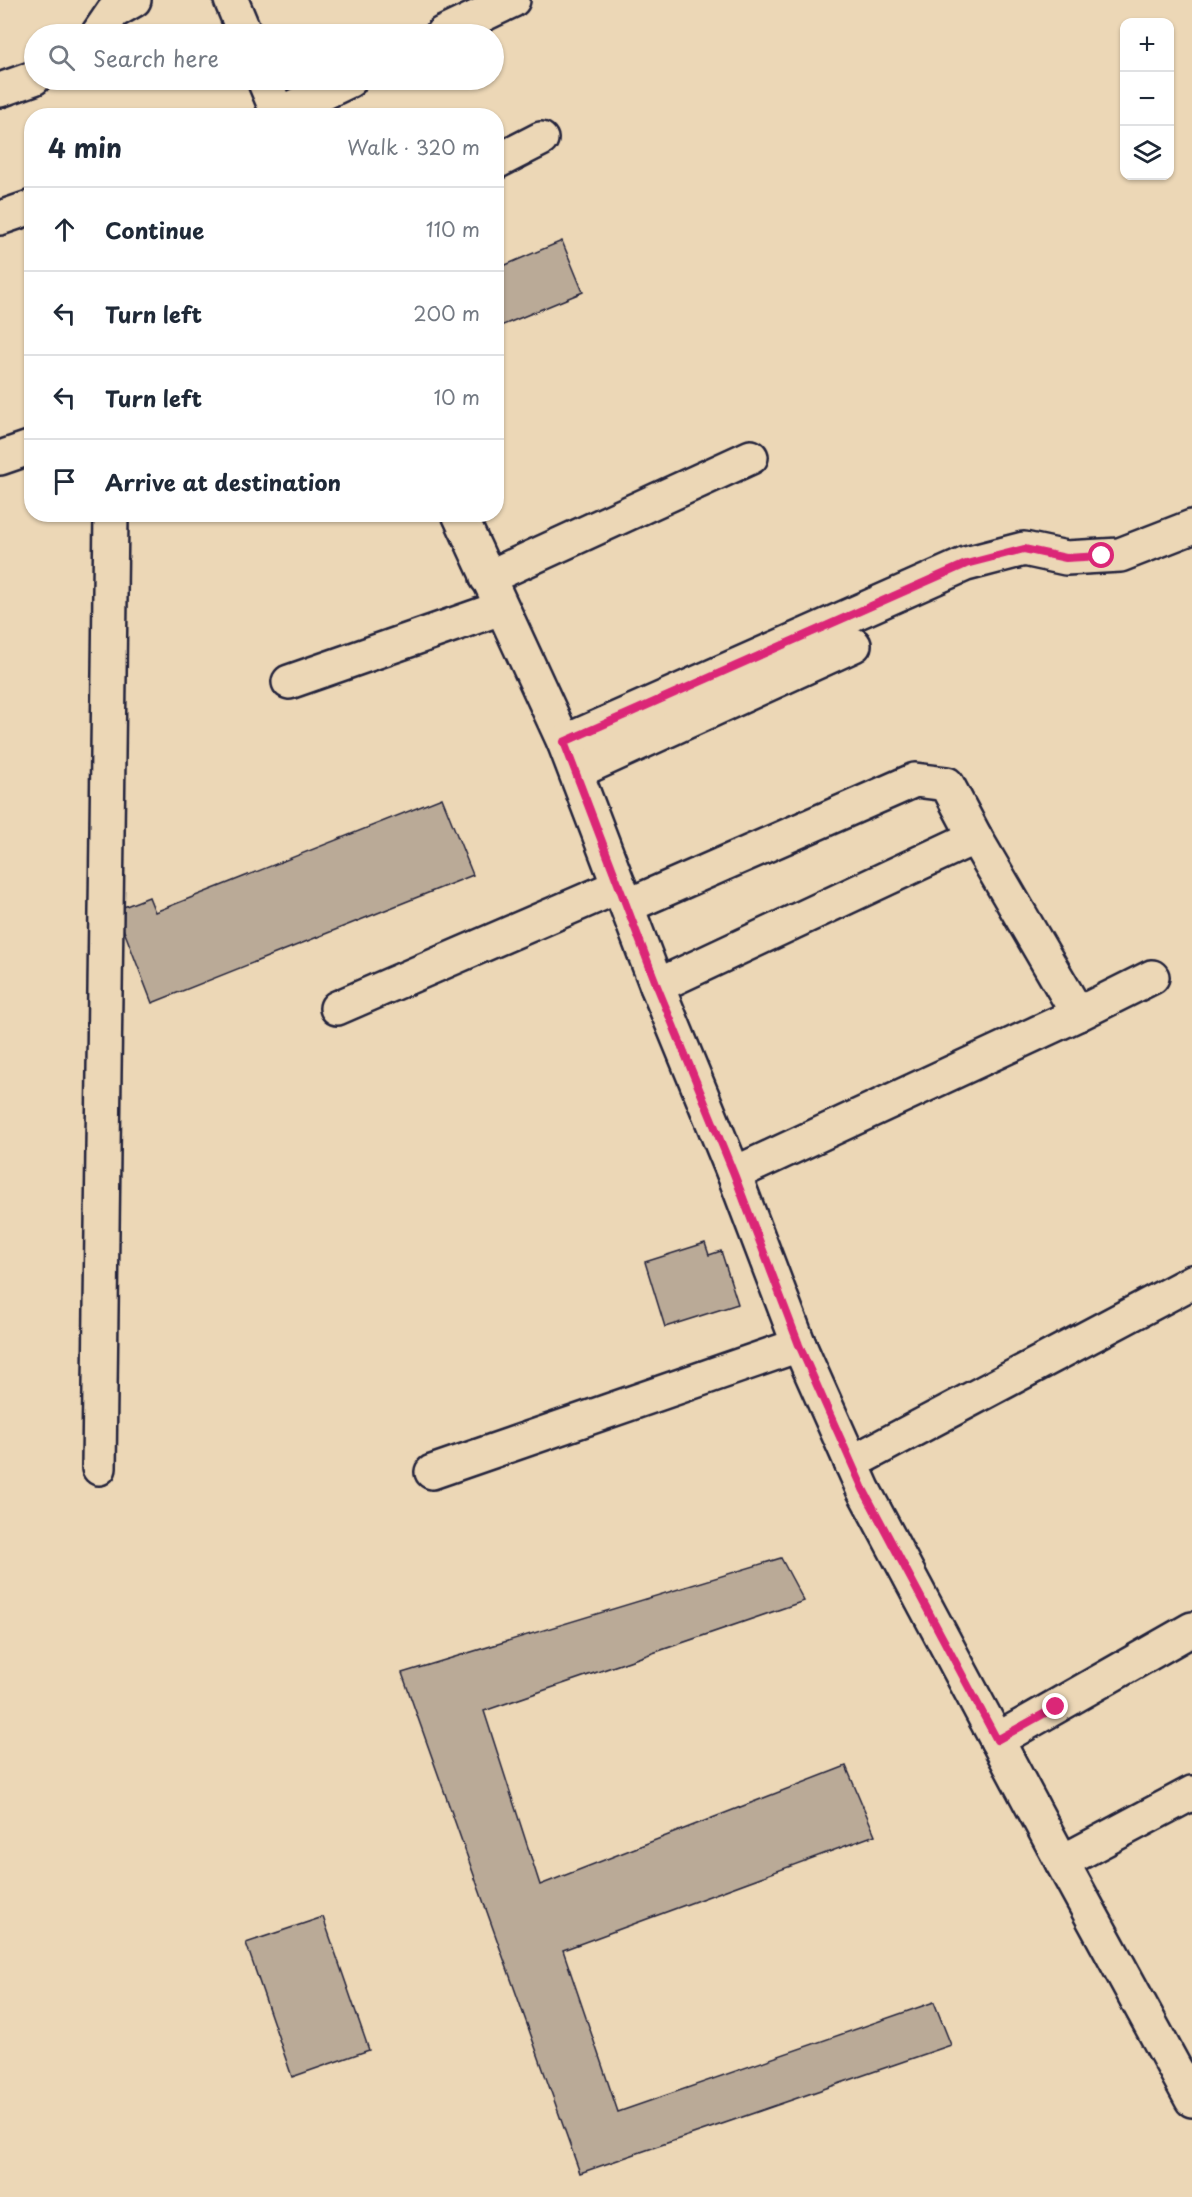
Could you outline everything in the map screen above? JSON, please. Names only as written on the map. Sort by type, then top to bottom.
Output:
[{"type":"street","points":[[105,24],[113,12],[134,0]]},
{"type":"street","points":[[231,0],[241,24]]},
{"type":"street","points":[[463,24],[513,0]]},
{"type":"street","points":[[0,90],[24,82]]},
{"type":"street","points":[[268,90],[275,108]]},
{"type":"street","points":[[292,108],[329,90]]},
{"type":"street","points":[[504,158],[541,139]]},
{"type":"street","points":[[0,218],[24,210]]},
{"type":"street","points":[[0,458],[24,450]]},
{"type":"street","points":[[488,578],[751,457]]},
{"type":"street","points":[[99,1468],[111,522]]},
{"type":"street","points":[[463,522],[570,757],[657,986],[734,1174],[799,1345],[863,1489],[1192,2100]]},
{"type":"street","points":[[570,757],[966,564],[1024,549],[1066,558],[1120,555],[1192,528]]},
{"type":"street","points":[[289,682],[501,608]]},
{"type":"street","points":[[570,757],[854,645]]},
{"type":"street","points":[[337,1008],[915,780],[947,784],[975,837],[1078,1014]]},
{"type":"street","points":[[657,986],[975,837]]},
{"type":"street","points":[[734,1174],[1078,1014],[1152,977]]},
{"type":"street","points":[[851,1463],[1192,1282]]},
{"type":"street","points":[[432,1472],[799,1345]]},
{"type":"street","points":[[997,1740],[1192,1629]]},
{"type":"street","points":[[1062,1862],[1192,1793]]},
{"type":"building","points":[[562,241],[583,292],[504,325],[504,266]]},
{"type":"building","points":[[442,798],[473,875],[152,1003],[116,910],[149,897],[155,912]]},
{"type":"building","points":[[705,1243],[709,1255],[721,1251],[738,1304],[665,1327],[645,1262]]},
{"type":"building","points":[[781,1558],[804,1601],[484,1711],[540,1885],[846,1766],[875,1835],[563,1950],[618,2112],[934,2002],[951,2045],[580,2173],[402,1673]]},
{"type":"building","points":[[323,1917],[369,2050],[292,2077],[246,1943]]},
{"type":"route","points":[[1056,1707],[997,1740],[863,1489],[799,1345],[734,1174],[657,986],[564,742],[966,564],[1024,549],[1066,558],[1102,556]]}]
